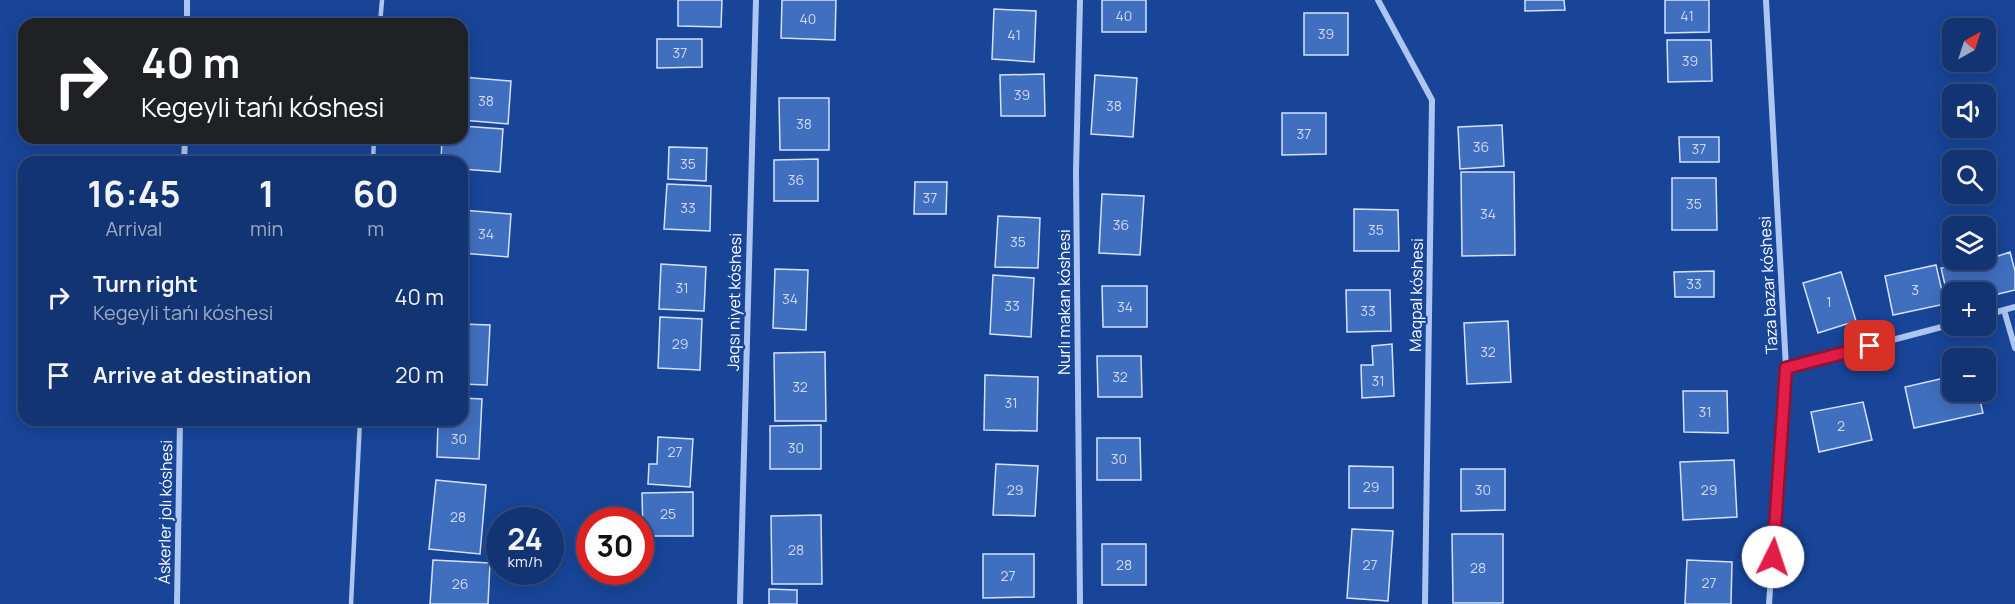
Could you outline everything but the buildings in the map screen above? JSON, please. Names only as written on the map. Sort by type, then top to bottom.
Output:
[{"type":"street","points":[[187,0],[187,18]]},
{"type":"street","name":"Jaqsı niyet kóshesi","points":[[740,604],[756,0]]},
{"type":"street","name":"Nurlı makan kóshesi","points":[[1080,0],[1076,171],[1080,604]]},
{"type":"street","name":"Maqpal kóshesi","points":[[1378,0],[1432,100],[1425,604]]},
{"type":"street","name":"Taza bazar kóshesi","points":[[1766,0],[1786,368],[1769,604]]},
{"type":"street","points":[[1996,312],[2015,307]]},
{"type":"street","points":[[2004,310],[2015,348]]},
{"type":"street","points":[[1786,368],[1942,327]]},
{"type":"street","name":"Áskerler jolı kóshesi","points":[[177,604],[180,426]]},
{"type":"lane","points":[[380,18],[382,0]]},
{"type":"lane","points":[[351,604],[360,426]]},
{"type":"route","points":[[1773,557],[1786,368],[1870,346]]}]
